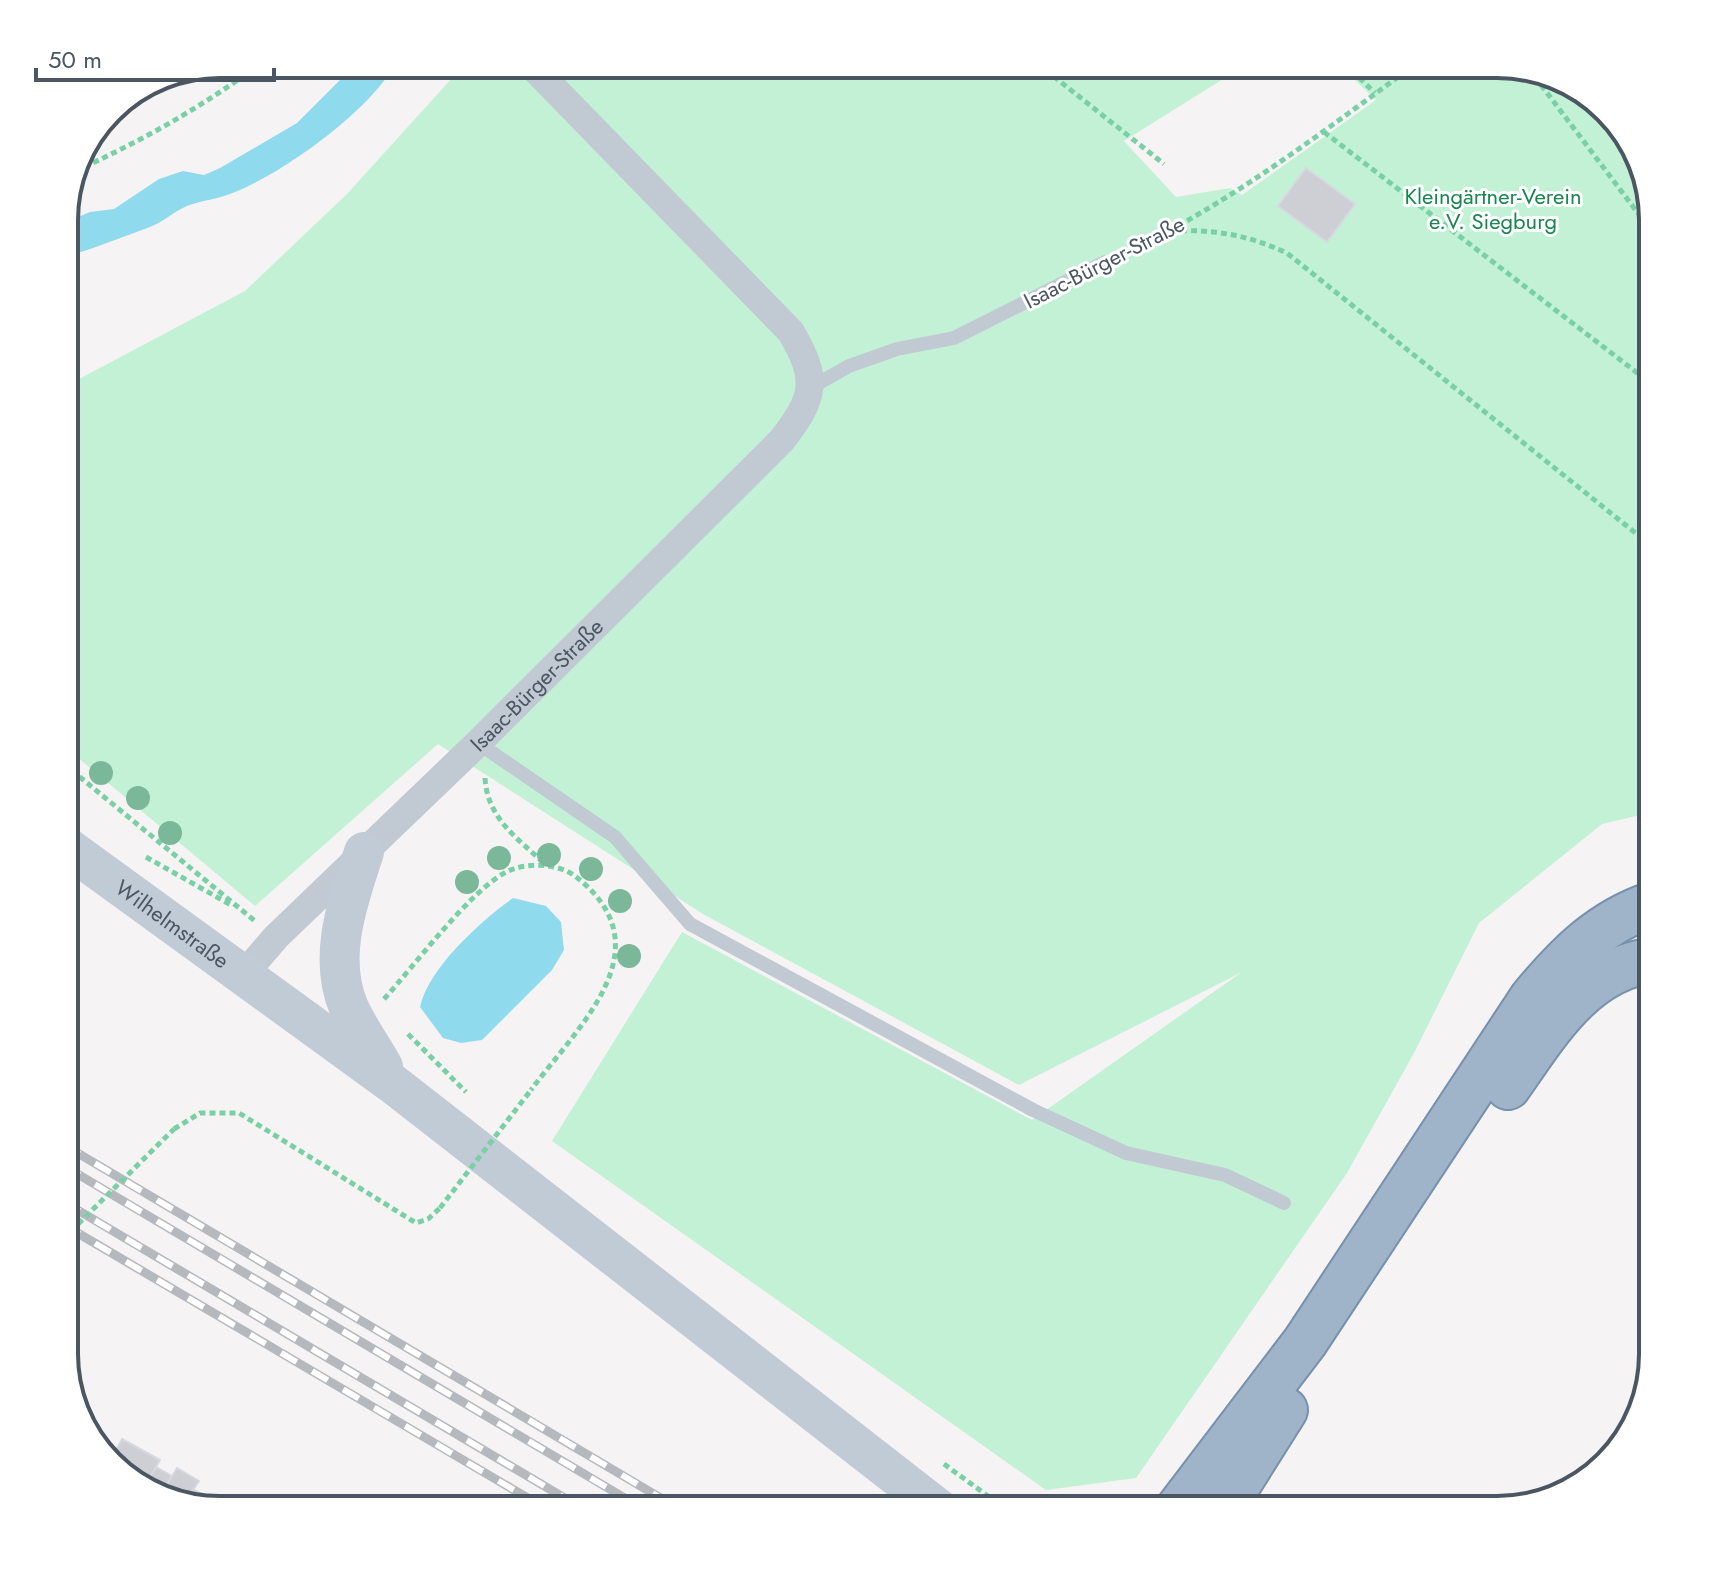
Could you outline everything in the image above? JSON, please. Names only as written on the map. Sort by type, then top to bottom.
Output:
[{"type":"highway","points":[[1188,1496],[1305,1342],[1532,998],[1570,951],[1622,914],[1639,909]]},
{"type":"highway","points":[[1231,1496],[1322,1352],[1564,1007],[1600,979],[1639,965]]},
{"type":"main road","name":"Wilhelmstraße","points":[[78,834],[245,973],[393,1084],[922,1496]]},
{"type":"main road","points":[[364,852],[341,923],[342,982],[349,1008],[393,1084]]},
{"type":"street","points":[[544,78],[791,332],[808,361],[812,387]]},
{"type":"street","name":"Isaac-Bürger-Straße","points":[[245,973],[276,937],[364,852],[487,750],[782,440],[801,415],[812,387]]},
{"type":"lane","name":"Isaac-Bürger-Straße","points":[[812,387],[849,366],[897,349],[954,338],[1105,262]]},
{"type":"lane","points":[[487,750],[615,837],[690,924],[1046,1117],[1126,1153],[1225,1175],[1284,1203]]},
{"type":"path","points":[[90,164],[217,96],[241,78]]},
{"type":"path","points":[[1056,78],[1164,164]]},
{"type":"path","points":[[1359,78],[1375,93]]},
{"type":"path","name":"Isaac-Bürger-Straße","points":[[1105,262],[1171,231],[1324,132],[1396,78]]},
{"type":"path","points":[[1542,86],[1639,214]]},
{"type":"path","points":[[1324,132],[1639,374]]},
{"type":"path","points":[[1171,231],[1211,229],[1237,234],[1287,253],[1639,536]]},
{"type":"path","points":[[487,750],[486,797],[509,832],[546,865]]},
{"type":"path","points":[[78,775],[276,937]]},
{"type":"path","points":[[134,849],[243,911]]},
{"type":"path","points":[[78,1224],[174,1129],[200,1113],[239,1113],[416,1223],[428,1219],[440,1208],[531,1090],[606,988],[616,957],[616,928],[599,894],[569,871],[546,865],[509,870],[483,887],[384,999]]},
{"type":"path","points":[[342,982],[384,999],[389,1009]]},
{"type":"path","points":[[400,1027],[475,1101]]},
{"type":"path","points":[[498,1121],[510,1131]]},
{"type":"path","points":[[937,1458],[988,1496]]},
{"type":"green space","name":"Kleingärtner-Verein e.V. Siegburg","points":[[452,78],[1225,78],[1124,141],[1176,197],[1230,188],[1242,195],[1376,100],[1353,78],[1506,78],[1525,81],[1551,89],[1576,102],[1591,113],[1615,141],[1631,174],[1639,211],[1639,815],[1602,824],[1479,923],[1414,1053],[1347,1173],[1136,1478],[1046,1490],[552,1141],[682,932],[1032,1120],[1242,972],[1019,1085],[703,914],[438,744],[255,906],[78,758],[78,380],[245,291],[347,194]]},
{"type":"water","points":[[342,78],[386,78],[346,120],[277,171],[235,192],[187,206],[150,227],[78,253],[78,217],[114,209],[159,179],[183,171],[204,175],[297,123]]},
{"type":"water","points":[[513,898],[546,906],[561,922],[564,950],[552,970],[482,1040],[461,1043],[443,1038],[420,1007],[425,992],[458,946]]},
{"type":"building","points":[[1306,168],[1355,204],[1327,242],[1278,206]]},
{"type":"building","points":[[122,1439],[160,1460],[150,1477],[133,1467],[116,1451]]},
{"type":"building","points":[[156,1467],[172,1476],[167,1485],[150,1477]]},
{"type":"building","points":[[177,1468],[199,1481],[191,1493],[167,1485]]},
{"type":"railway","points":[[78,1153],[657,1496]]},
{"type":"railway","points":[[78,1174],[621,1496]]},
{"type":"railway","points":[[78,1210],[561,1496]]},
{"type":"railway","points":[[78,1233],[524,1496]]}]
